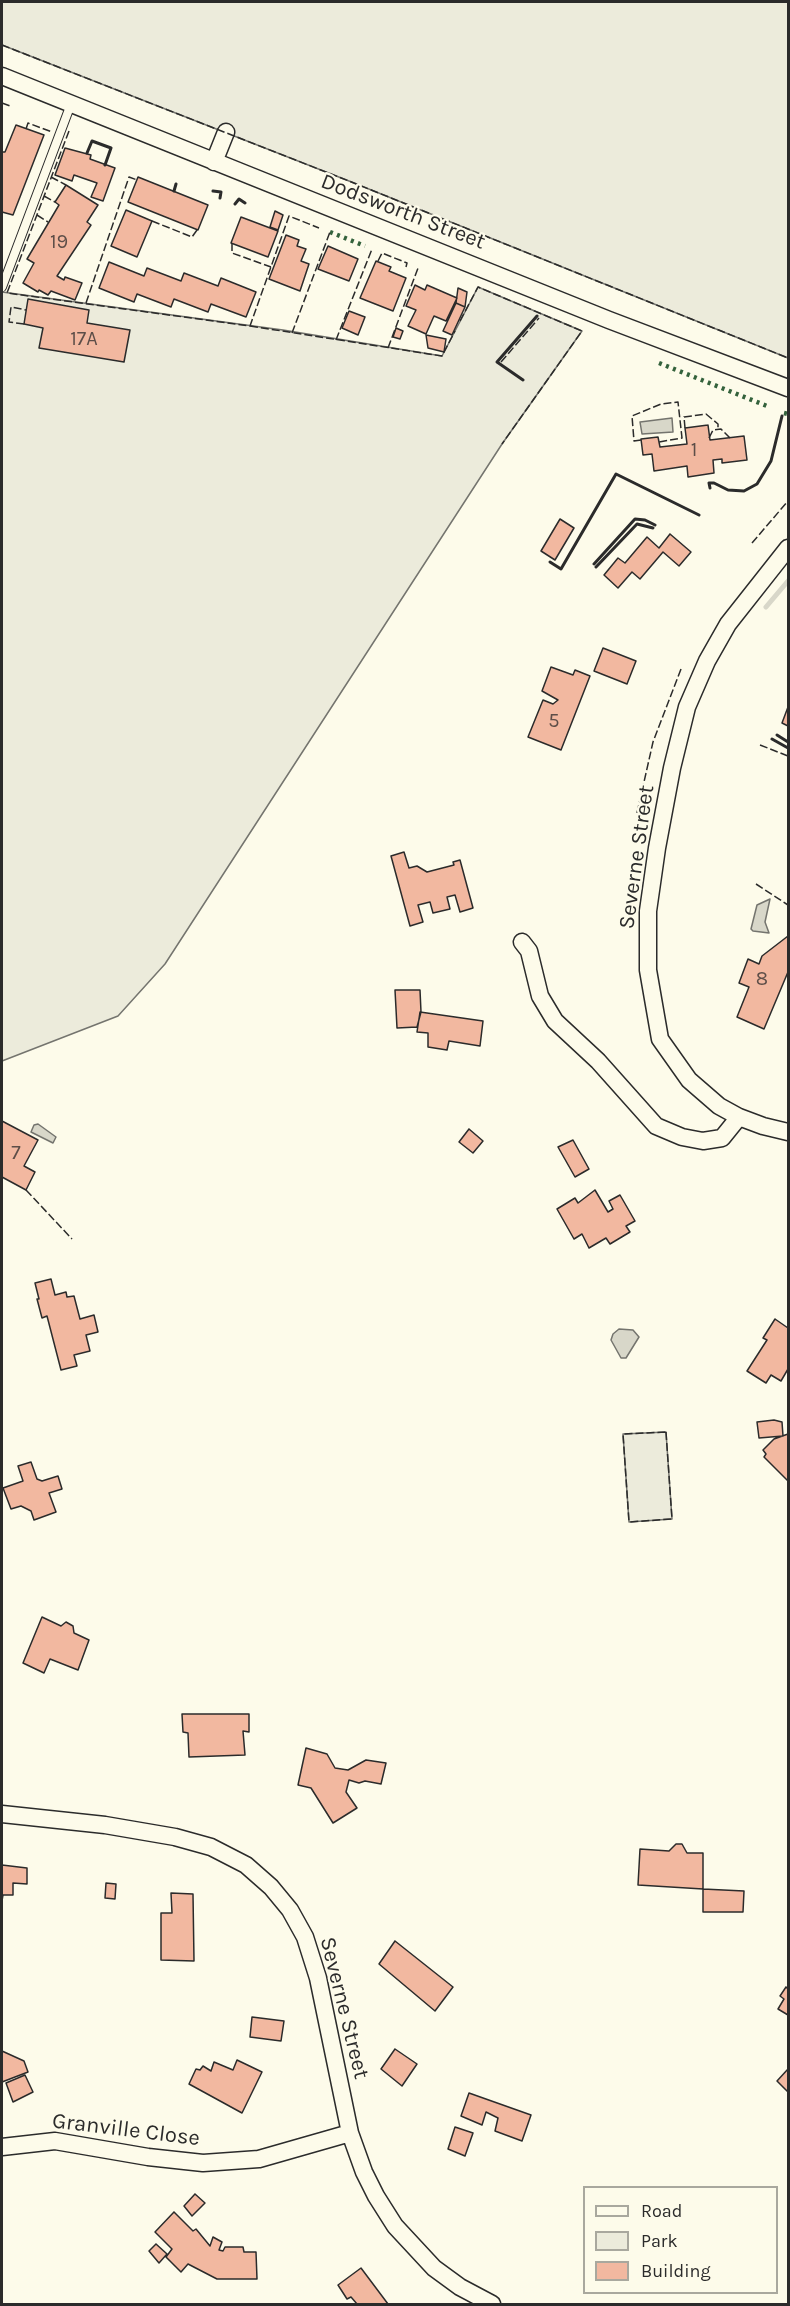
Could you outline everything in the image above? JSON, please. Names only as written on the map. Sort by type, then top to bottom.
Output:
[{"type":"street","name":"Dodsworth Street","points":[[2,76],[214,162],[789,388]]},
{"type":"street","points":[[214,162],[226,132]]},
{"type":"street","name":"Severne Street","points":[[789,548],[728,624],[707,662],[687,707],[670,779],[648,911],[648,970],[660,1039],[673,1059],[704,1096],[739,1117],[763,1126],[789,1131]]},
{"type":"street","points":[[522,942],[529,951],[540,996],[555,1021],[598,1061],[656,1126],[682,1137],[703,1141],[722,1138],[739,1117]]},
{"type":"street","name":"Severne Street","points":[[2,1814],[105,1825],[184,1839],[211,1847],[246,1865],[270,1887],[290,1910],[305,1937],[350,2133],[364,2172],[395,2226],[434,2268],[460,2288],[492,2304]]},
{"type":"street","name":"Granville Close","points":[[2,2146],[55,2141],[148,2157],[203,2163],[259,2159],[350,2133]]},
{"type":"lane","points":[[2,287],[71,104]]},
{"type":"green space","points":[[2,2],[788,2],[788,358],[349,181],[2,45]]},
{"type":"green space","points":[[478,287],[582,331],[502,444],[165,964],[118,1016],[2,1061],[2,292],[283,330],[442,356]]},
{"type":"green space","points":[[666,1432],[672,1519],[629,1522],[623,1434]]},
{"type":"shaded area","points":[[672,418],[673,432],[642,434],[640,422]]},
{"type":"shaded area","points":[[770,899],[765,922],[769,933],[753,931],[751,929],[757,905]]},
{"type":"shaded area","points":[[38,1124],[56,1137],[53,1143],[31,1132],[34,1125]]},
{"type":"shaded area","points":[[619,1329],[633,1330],[639,1337],[626,1358],[621,1358],[611,1340],[613,1334]]},
{"type":"building","points":[[16,125],[44,135],[13,215],[2,212],[2,152],[5,152]]},
{"type":"building","points":[[65,148],[91,155],[90,159],[115,168],[103,201],[91,197],[97,183],[74,175],[72,181],[55,175]]},
{"type":"building","points":[[138,177],[208,205],[198,230],[128,202]]},
{"type":"building","points":[[66,185],[98,205],[87,222],[91,225],[57,276],[64,280],[65,277],[82,283],[75,300],[51,291],[48,295],[39,290],[38,292],[23,283],[34,263],[27,259],[59,205],[55,202]]},
{"type":"building","points":[[126,210],[152,221],[137,257],[111,246]]},
{"type":"building","points":[[275,211],[283,215],[278,230],[270,227]]},
{"type":"building","points":[[241,217],[278,231],[268,257],[231,243]]},
{"type":"building","points":[[286,235],[299,240],[297,246],[306,249],[301,261],[309,264],[300,291],[269,279]]},
{"type":"building","points":[[328,246],[358,259],[349,281],[318,269]]},
{"type":"building","points":[[376,261],[391,267],[389,271],[406,278],[393,311],[360,298]]},
{"type":"building","points":[[109,262],[144,276],[147,268],[181,281],[184,273],[218,286],[221,278],[256,292],[246,317],[211,304],[208,312],[174,299],[171,307],[137,294],[134,302],[99,288]]},
{"type":"building","points":[[415,285],[425,290],[427,285],[457,298],[446,321],[434,316],[426,334],[408,326],[416,310],[406,306]]},
{"type":"building","points":[[458,288],[467,292],[465,307],[456,303]]},
{"type":"building","points":[[28,299],[89,310],[87,323],[130,330],[124,362],[39,348],[43,328],[24,324]]},
{"type":"building","points":[[456,303],[465,307],[452,335],[443,331]]},
{"type":"building","points":[[349,311],[365,317],[358,335],[342,328]]},
{"type":"building","points":[[396,328],[403,331],[400,339],[393,337]]},
{"type":"building","points":[[426,335],[446,339],[444,352],[428,348]]},
{"type":"building","points":[[708,425],[710,440],[744,436],[747,460],[722,463],[722,459],[713,460],[714,473],[688,477],[687,466],[654,471],[652,454],[643,455],[641,439],[658,437],[660,447],[687,444],[685,428]]},
{"type":"building","points":[[560,519],[574,528],[555,560],[541,551]]},
{"type":"building","points":[[670,534],[691,552],[679,566],[663,552],[640,579],[632,572],[618,588],[604,575],[618,558],[625,563],[647,537],[659,548]]},
{"type":"building","points":[[603,648],[636,661],[627,684],[594,671]]},
{"type":"building","points":[[551,667],[573,675],[575,670],[590,676],[561,750],[528,737],[543,700],[553,704],[558,700],[542,691]]},
{"type":"building","points":[[788,707],[788,726],[782,723]]},
{"type":"building","points":[[404,852],[409,868],[417,866],[427,872],[454,865],[453,862],[460,860],[473,908],[460,912],[455,895],[447,897],[450,909],[433,913],[430,902],[418,905],[423,922],[410,926],[391,856]]},
{"type":"building","points":[[788,936],[788,972],[764,1029],[737,1017],[749,987],[739,983],[748,959],[759,964],[762,956]]},
{"type":"building","points":[[395,990],[420,990],[421,1012],[417,1027],[397,1028]]},
{"type":"building","points":[[420,1012],[483,1021],[480,1046],[449,1041],[447,1050],[428,1047],[428,1033],[417,1032]]},
{"type":"building","points":[[2,1121],[38,1140],[24,1166],[35,1172],[26,1190],[2,1177]]},
{"type":"building","points":[[469,1129],[483,1141],[473,1153],[459,1142]]},
{"type":"building","points":[[573,1140],[589,1169],[575,1177],[558,1147]]},
{"type":"building","points":[[595,1190],[608,1212],[613,1209],[609,1201],[620,1195],[635,1221],[626,1226],[630,1232],[610,1244],[606,1238],[589,1248],[582,1234],[574,1239],[557,1209],[575,1198],[578,1203]]},
{"type":"building","points":[[51,1279],[55,1295],[66,1292],[67,1297],[74,1296],[80,1319],[94,1315],[98,1332],[86,1335],[90,1351],[74,1355],[77,1366],[61,1370],[47,1316],[42,1318],[35,1283]]},
{"type":"building","points":[[775,1319],[788,1328],[788,1369],[781,1381],[771,1375],[766,1383],[747,1371],[767,1340],[763,1338]]},
{"type":"building","points":[[774,1420],[782,1422],[783,1436],[759,1438],[757,1422]]},
{"type":"building","points":[[788,1434],[788,1481],[764,1457],[766,1454],[763,1450],[774,1439]]},
{"type":"building","points":[[31,1462],[37,1479],[42,1481],[58,1476],[62,1489],[49,1493],[56,1512],[34,1520],[31,1511],[21,1506],[11,1509],[3,1488],[23,1481],[18,1466]]},
{"type":"building","points":[[42,1617],[61,1626],[66,1622],[73,1626],[74,1633],[89,1640],[78,1670],[50,1659],[44,1673],[23,1663]]},
{"type":"building","points":[[182,1714],[249,1714],[249,1732],[243,1731],[245,1755],[189,1757],[188,1733],[183,1732]]},
{"type":"building","points":[[306,1748],[327,1754],[335,1768],[348,1770],[366,1760],[386,1763],[381,1784],[349,1780],[346,1792],[357,1808],[333,1823],[311,1788],[298,1785]]},
{"type":"building","points":[[676,1844],[682,1844],[687,1853],[703,1853],[703,1889],[638,1885],[640,1849],[669,1851]]},
{"type":"building","points":[[2,1865],[27,1868],[27,1884],[13,1883],[13,1895],[3,1895],[2,1901]]},
{"type":"building","points":[[106,1883],[116,1884],[115,1899],[105,1898]]},
{"type":"building","points":[[703,1889],[744,1891],[743,1912],[703,1912]]},
{"type":"building","points":[[171,1893],[193,1894],[194,1961],[161,1960],[161,1913],[172,1913]]},
{"type":"building","points":[[395,1941],[453,1987],[435,2011],[379,1964]]},
{"type":"building","points":[[786,1987],[788,1989],[788,2015],[778,2009],[784,1999],[780,1996]]},
{"type":"building","points":[[252,2017],[284,2021],[281,2041],[250,2037]]},
{"type":"building","points":[[395,2049],[417,2064],[402,2086],[381,2069]]},
{"type":"building","points":[[2,2051],[24,2061],[28,2072],[2,2082]]},
{"type":"building","points":[[237,2060],[262,2072],[242,2113],[189,2084],[196,2069],[200,2070],[203,2066],[211,2071],[214,2062],[233,2070]]},
{"type":"building","points":[[788,2069],[788,2092],[777,2081]]},
{"type":"building","points":[[25,2075],[33,2092],[13,2102],[6,2083]]},
{"type":"building","points":[[469,2093],[531,2115],[522,2141],[495,2131],[498,2118],[486,2112],[482,2125],[461,2116]]},
{"type":"building","points":[[455,2127],[473,2133],[465,2156],[448,2149]]},
{"type":"building","points":[[195,2194],[205,2203],[192,2216],[184,2206]]},
{"type":"building","points":[[174,2212],[193,2231],[196,2229],[210,2246],[213,2237],[222,2242],[219,2250],[223,2251],[225,2247],[243,2247],[244,2252],[256,2252],[257,2279],[217,2279],[188,2264],[181,2272],[166,2257],[172,2249],[155,2232]]},
{"type":"building","points":[[156,2244],[167,2254],[159,2263],[149,2251]]},
{"type":"building","points":[[361,2268],[388,2304],[357,2304],[351,2297],[347,2299],[338,2285]]},
{"type":"waterway","points":[[766,607],[788,581]]},
{"type":"hedge","points":[[330,232],[365,246]]},
{"type":"hedge","points":[[659,363],[767,406]]},
{"type":"hedge","points":[[784,413],[788,414]]},
{"type":"fence","points":[[2,45],[349,181],[788,358]]},
{"type":"fence","points":[[2,103],[10,106]]},
{"type":"fence","points":[[26,129],[28,123],[52,132]]},
{"type":"fence","points":[[69,131],[7,293],[250,326],[289,216],[319,228]]},
{"type":"fence","points":[[51,177],[66,185]]},
{"type":"fence","points":[[86,303],[129,177],[137,180]]},
{"type":"fence","points":[[44,196],[55,202]]},
{"type":"fence","points":[[37,215],[48,222]]},
{"type":"fence","points":[[152,221],[192,237],[197,230]]},
{"type":"fence","points":[[292,333],[330,232]]},
{"type":"fence","points":[[232,243],[232,253],[271,267]]},
{"type":"fence","points":[[336,340],[372,249]]},
{"type":"fence","points":[[378,261],[382,253],[407,263],[406,267]]},
{"type":"fence","points":[[388,348],[418,268]]},
{"type":"fence","points":[[460,321],[478,287],[582,331],[502,444]]},
{"type":"fence","points":[[24,324],[9,322],[11,307],[26,310]]},
{"type":"fence","points":[[501,362],[539,318]]},
{"type":"fence","points":[[250,326],[442,356],[455,331]]},
{"type":"fence","points":[[641,440],[634,441],[632,416],[661,404],[678,402],[682,438],[659,442]]},
{"type":"fence","points":[[685,428],[684,417],[706,414],[718,424],[718,429]]},
{"type":"fence","points":[[709,438],[713,430],[721,429],[730,438]]},
{"type":"fence","points":[[752,543],[788,501]]},
{"type":"fence","points":[[637,813],[653,742],[681,669]]},
{"type":"fence","points":[[760,745],[788,756]]},
{"type":"fence","points":[[756,884],[788,905]]},
{"type":"fence","points":[[26,1190],[72,1239]]},
{"type":"fence","points":[[666,1432],[672,1519],[629,1522],[623,1434],[666,1432]]},
{"type":"wall","points":[[87,153],[92,141],[111,148],[105,165]]},
{"type":"wall","points":[[174,191],[176,184]]},
{"type":"wall","points":[[213,191],[221,192],[220,198]]},
{"type":"wall","points":[[235,204],[239,199],[245,203]]},
{"type":"wall","points":[[523,380],[497,362],[537,316]]},
{"type":"wall","points":[[710,488],[709,483],[714,483],[728,490],[744,491],[757,484],[771,461],[782,416]]},
{"type":"wall","points":[[550,562],[561,569],[616,474],[699,515]]},
{"type":"wall","points":[[594,564],[635,519],[645,520],[655,525]]},
{"type":"wall","points":[[596,567],[637,524],[653,528]]},
{"type":"wall","points":[[777,735],[788,742]]},
{"type":"wall","points":[[772,739],[788,748]]}]
